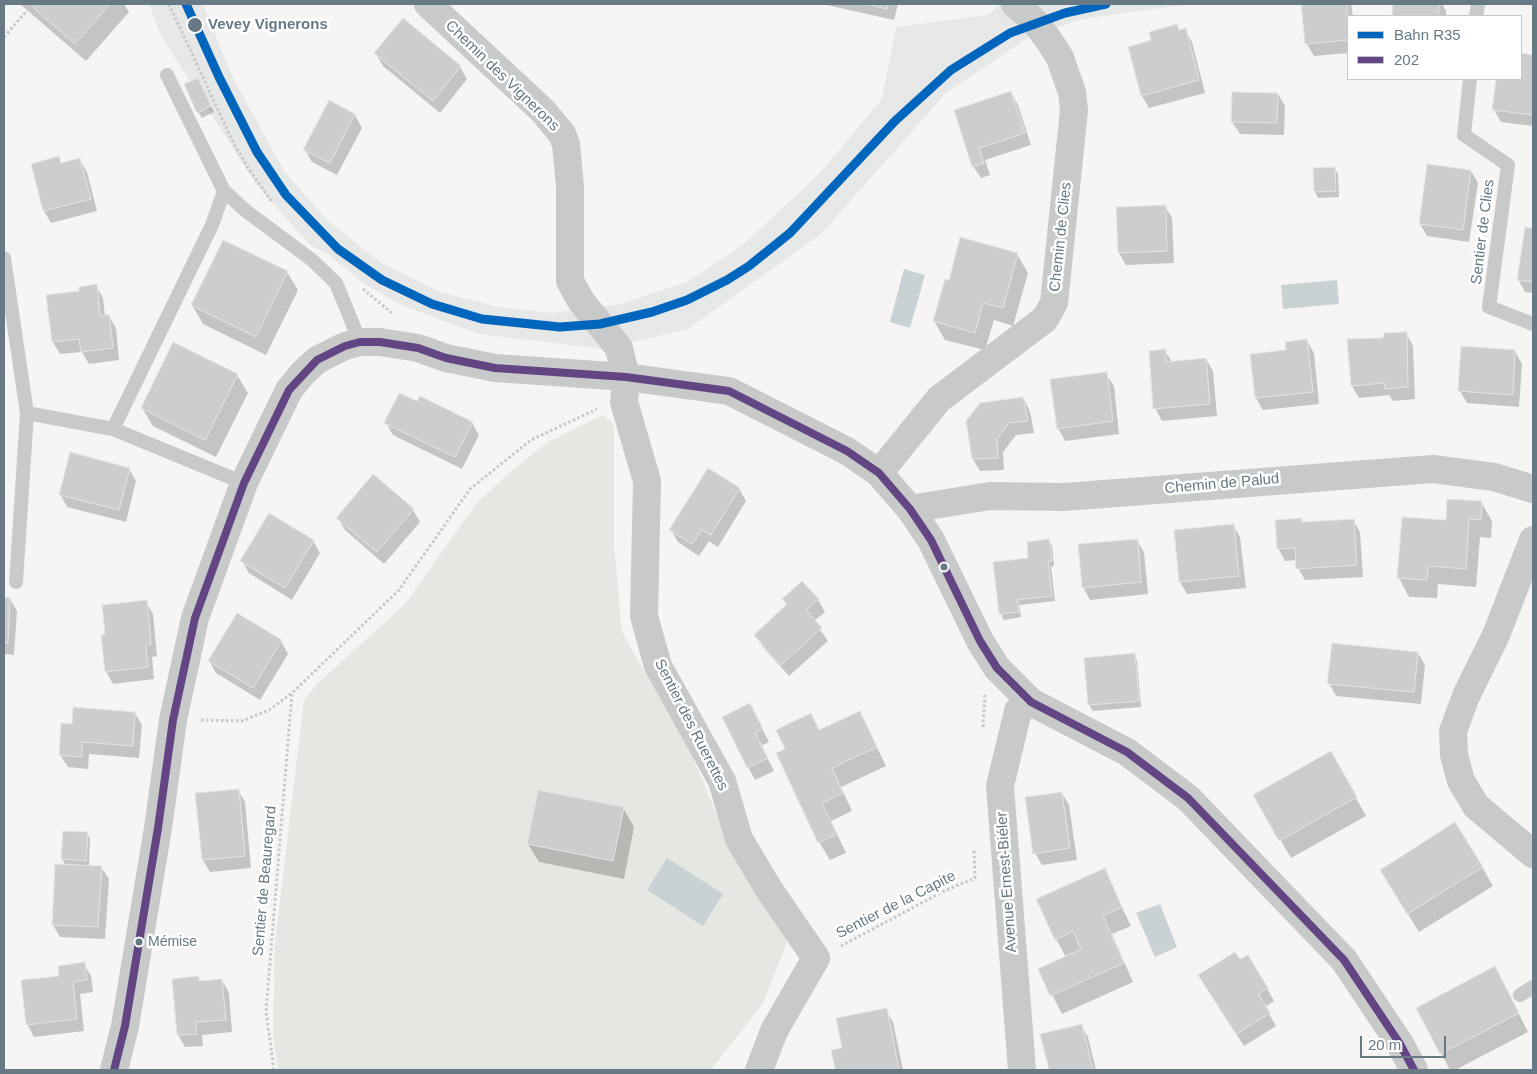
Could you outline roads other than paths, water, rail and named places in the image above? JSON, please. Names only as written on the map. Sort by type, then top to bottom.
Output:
[{"type":"street","name":"Chemin des Vignerons","points":[[428,4],[543,111],[562,134],[568,156],[570,281],[581,302],[619,348],[625,389]]},
{"type":"street","name":"Chemin de Clies","points":[[879,473],[939,399],[1045,319],[1054,303],[1074,110],[1072,92],[1060,58],[1050,42],[1036,23],[1015,4]]},
{"type":"street","points":[[114,1070],[126,1017],[158,828],[173,720],[195,618],[244,483],[289,390],[302,374],[330,352],[360,342],[400,344],[446,358],[495,368],[625,389],[729,391],[847,451],[879,473],[910,509],[931,540],[980,641],[998,668],[1031,702],[1127,752],[1188,798],[1344,960],[1400,1044],[1414,1070]]},
{"type":"street","name":"Sentier des Ruerettes","points":[[625,389],[647,481],[644,616],[658,666],[722,781],[739,839],[768,888],[816,958],[774,1031],[759,1070]]},
{"type":"street","name":"Chemin de Palud","points":[[910,509],[990,496],[1064,497],[1433,469],[1494,477],[1533,489]]},
{"type":"street","points":[[1533,540],[1496,635],[1466,696],[1452,731],[1454,755],[1461,781],[1476,806],[1533,854]]},
{"type":"street","name":"Avenue Ernest-Biéler","points":[[1022,1070],[1000,786],[1018,711],[1031,702]]},
{"type":"lane","points":[[167,75],[224,191],[246,211],[312,260],[336,284],[360,342]]},
{"type":"lane","name":"Sentier de Clies","points":[[1470,80],[1464,135],[1508,166],[1490,307],[1533,324]]},
{"type":"lane","points":[[113,429],[212,225],[224,191]]},
{"type":"lane","points":[[4,258],[27,413],[16,582]]},
{"type":"lane","points":[[27,413],[113,429],[244,483]]},
{"type":"lane","points":[[1520,995],[1533,987]]},
{"type":"rail line","name":"R35","points":[[186,4],[219,77],[257,152],[286,195],[338,249],[382,280],[432,304],[482,319],[560,327],[600,324],[652,312],[687,300],[727,280],[749,266],[790,233],[895,121],[951,70],[1010,33],[1065,13],[1106,4]]},
{"type":"place","name":"Vevey Vignerons","points":[[195,25]]},
{"type":"place","name":"Mémise","points":[[139,942]]}]
